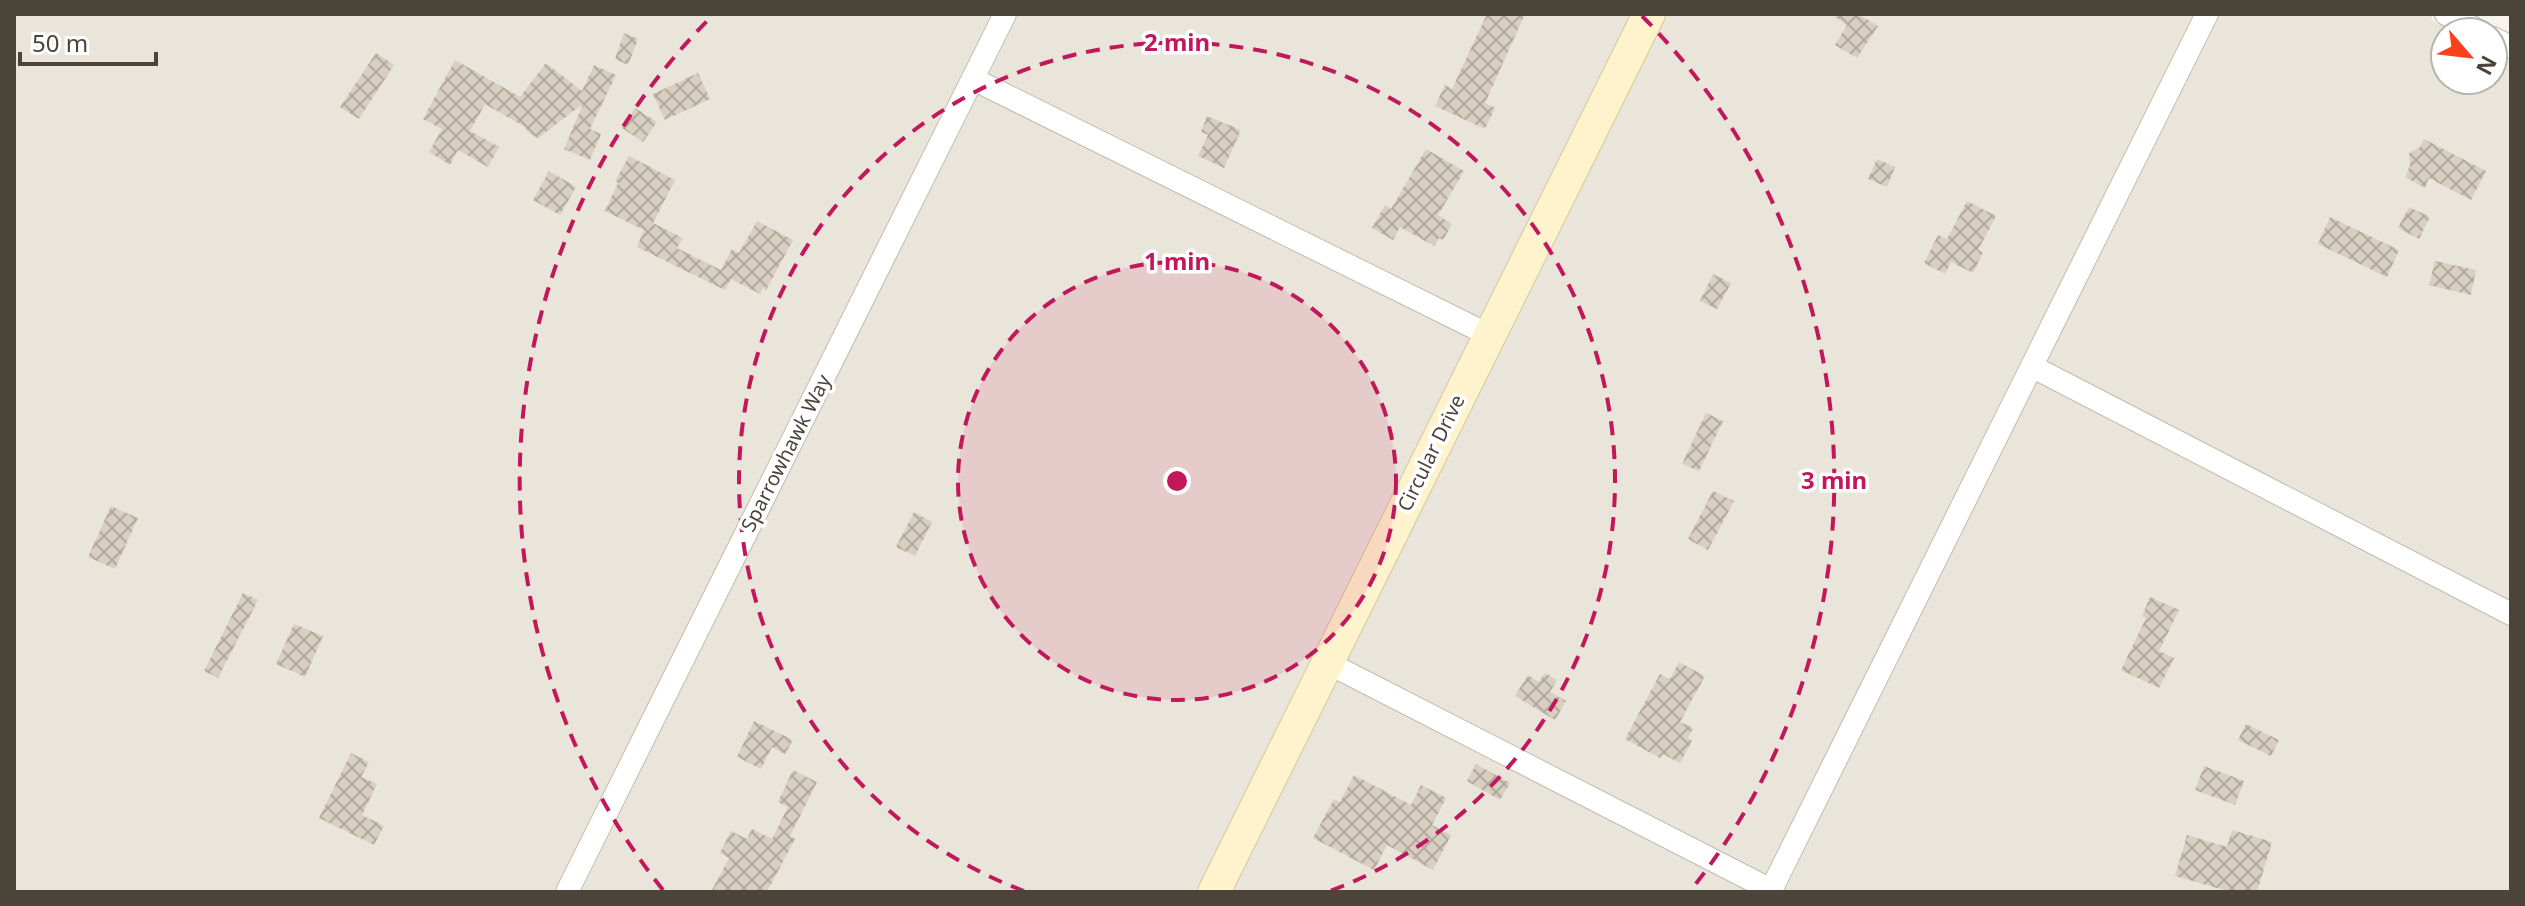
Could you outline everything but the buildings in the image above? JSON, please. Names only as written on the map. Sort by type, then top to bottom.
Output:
[{"type":"street","name":"Sparrowhawk Way","points":[[567,892],[1005,14]]},
{"type":"street","name":"Circular Drive","points":[[1214,892],[1649,14]]},
{"type":"street","points":[[1328,663],[1771,891],[2207,14]]},
{"type":"street","points":[[973,79],[1489,335]]},
{"type":"street","points":[[2033,367],[2511,614]]},
{"type":"shaded area","points":[[14,14],[1638,14],[1199,892],[14,892]]},
{"type":"shaded area","points":[[1661,14],[2433,14],[2429,16],[2429,96],[2509,96],[2511,61],[2511,892],[1224,892]]}]
